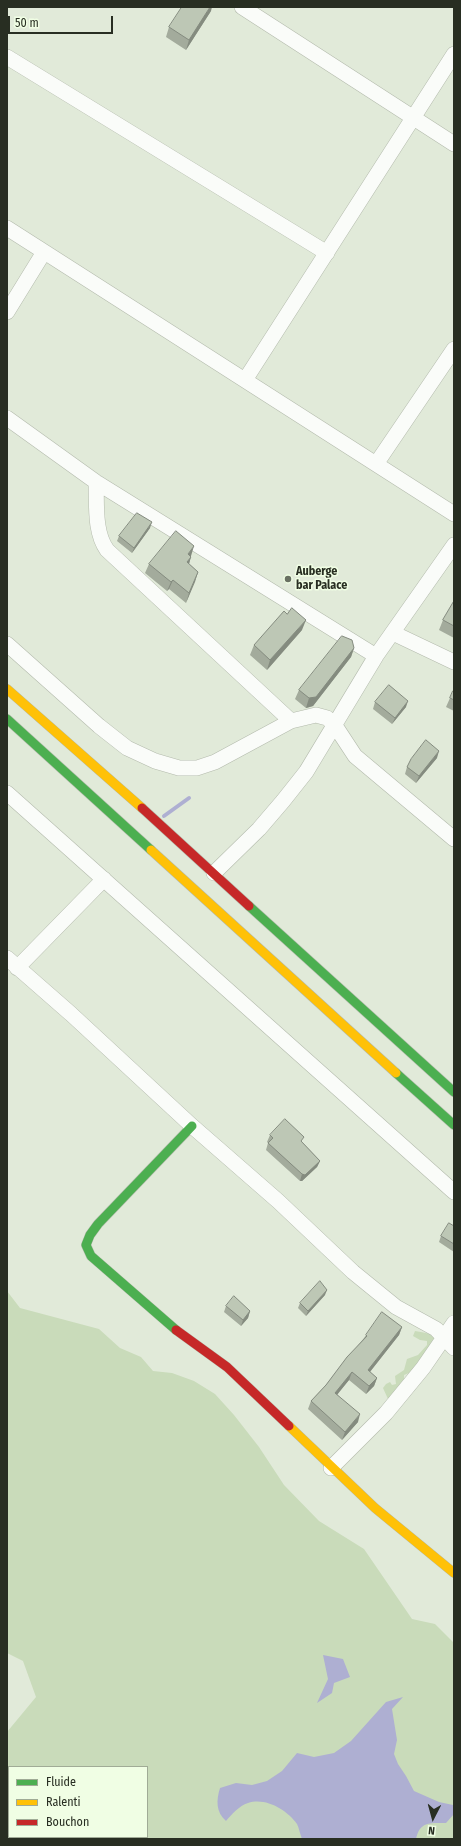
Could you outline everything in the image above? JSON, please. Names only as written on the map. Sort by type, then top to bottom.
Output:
[{"type":"main road","points":[[7,688],[214,873],[364,1012],[454,1092]]},
{"type":"main road","points":[[7,719],[363,1044],[454,1125]]},
{"type":"main road","points":[[192,1126],[98,1224],[90,1235],[86,1245],[91,1256],[174,1329],[227,1367],[331,1468],[395,1526],[454,1573]]},
{"type":"street","points":[[242,7],[454,144]]},
{"type":"street","points":[[245,380],[454,54]]},
{"type":"street","points":[[7,57],[326,253]]},
{"type":"street","points":[[7,228],[454,514]]},
{"type":"street","points":[[7,312],[44,252]]},
{"type":"street","points":[[376,464],[454,349]]},
{"type":"street","points":[[7,418],[96,482],[376,656]]},
{"type":"street","points":[[96,482],[99,530],[101,542],[107,550],[291,721]]},
{"type":"street","points":[[214,873],[258,829],[306,772],[376,656],[454,545]]},
{"type":"street","points":[[393,633],[454,662]]},
{"type":"street","points":[[7,644],[99,726],[127,748],[155,761],[179,768],[197,768],[215,762],[291,721],[316,715],[327,718],[334,724],[355,756],[454,838]]},
{"type":"street","points":[[7,793],[454,1192]]},
{"type":"street","points":[[104,880],[12,963],[71,1014],[192,1126],[278,1201],[368,1284],[396,1308],[436,1329],[449,1342]]},
{"type":"street","points":[[331,1468],[386,1413],[422,1368],[449,1342],[454,1323]]},
{"type":"green space","points":[[7,1291],[20,1308],[99,1329],[120,1348],[141,1357],[153,1371],[172,1373],[194,1381],[215,1394],[234,1415],[259,1447],[284,1485],[319,1521],[364,1549],[412,1619],[435,1624],[454,1643],[454,1839],[7,1839],[7,1732],[36,1697],[23,1661],[7,1653]]},
{"type":"green space","points":[[415,1331],[443,1337],[409,1373],[404,1375],[404,1381],[388,1399],[383,1388],[390,1382],[392,1385],[396,1384],[395,1376],[404,1370],[407,1359],[418,1355],[427,1345],[427,1341],[420,1340],[413,1336]]},
{"type":"water","points":[[323,1655],[343,1659],[350,1677],[334,1683],[332,1693],[317,1703],[328,1679]]},
{"type":"water","points":[[403,1697],[392,1709],[397,1740],[394,1754],[398,1764],[414,1791],[439,1802],[453,1805],[454,1814],[446,1823],[426,1824],[420,1829],[416,1839],[302,1839],[297,1824],[293,1819],[276,1806],[269,1803],[255,1802],[245,1804],[236,1810],[226,1821],[220,1814],[218,1797],[220,1788],[236,1783],[252,1785],[267,1781],[282,1771],[297,1753],[314,1757],[334,1753],[351,1741],[386,1702]]},
{"type":"building","points":[[182,7],[210,7],[189,40],[169,27]]},
{"type":"building","points":[[137,513],[152,522],[134,548],[119,536]]},
{"type":"building","points":[[176,531],[194,546],[188,554],[191,557],[187,562],[198,572],[189,593],[173,580],[171,582],[149,564]]},
{"type":"building","points":[[454,601],[454,626],[443,620]]},
{"type":"building","points":[[292,608],[306,620],[270,660],[254,645],[284,611],[287,614]]},
{"type":"building","points":[[342,636],[352,640],[354,648],[316,697],[309,698],[299,690]]},
{"type":"building","points":[[389,685],[408,701],[395,718],[375,702]]},
{"type":"building","points":[[454,691],[454,700],[450,698]]},
{"type":"building","points":[[426,740],[439,751],[419,776],[407,767],[411,759]]},
{"type":"building","points":[[285,1119],[304,1137],[301,1141],[320,1161],[305,1175],[302,1174],[268,1143],[273,1138],[270,1135]]},
{"type":"building","points":[[449,1223],[454,1226],[454,1244],[441,1236]]},
{"type":"building","points":[[320,1281],[327,1290],[308,1311],[300,1303]]},
{"type":"building","points":[[234,1296],[250,1311],[243,1320],[226,1306]]},
{"type":"building","points":[[382,1312],[402,1327],[368,1370],[377,1378],[369,1386],[352,1372],[335,1393],[360,1414],[345,1432],[311,1401],[326,1385],[347,1357],[367,1336],[366,1335]]},
{"type":"waterway","points":[[164,816],[189,798]]},
{"type":"traffic: fast","points":[[7,719],[151,850]]},
{"type":"traffic: fast","points":[[249,906],[454,1092]]},
{"type":"traffic: fast","points":[[396,1073],[454,1125]]},
{"type":"traffic: fast","points":[[176,1330],[91,1256],[86,1245],[90,1235],[98,1224],[192,1126]]},
{"type":"traffic: slow","points":[[7,689],[142,808]]},
{"type":"traffic: slow","points":[[151,850],[396,1073]]},
{"type":"traffic: slow","points":[[289,1426],[375,1508],[454,1573]]},
{"type":"traffic: jam","points":[[142,808],[249,906]]},
{"type":"traffic: jam","points":[[176,1330],[227,1367],[289,1426]]},
{"type":"place","name":"Auberge bar Palace","points":[[288,579]]}]
